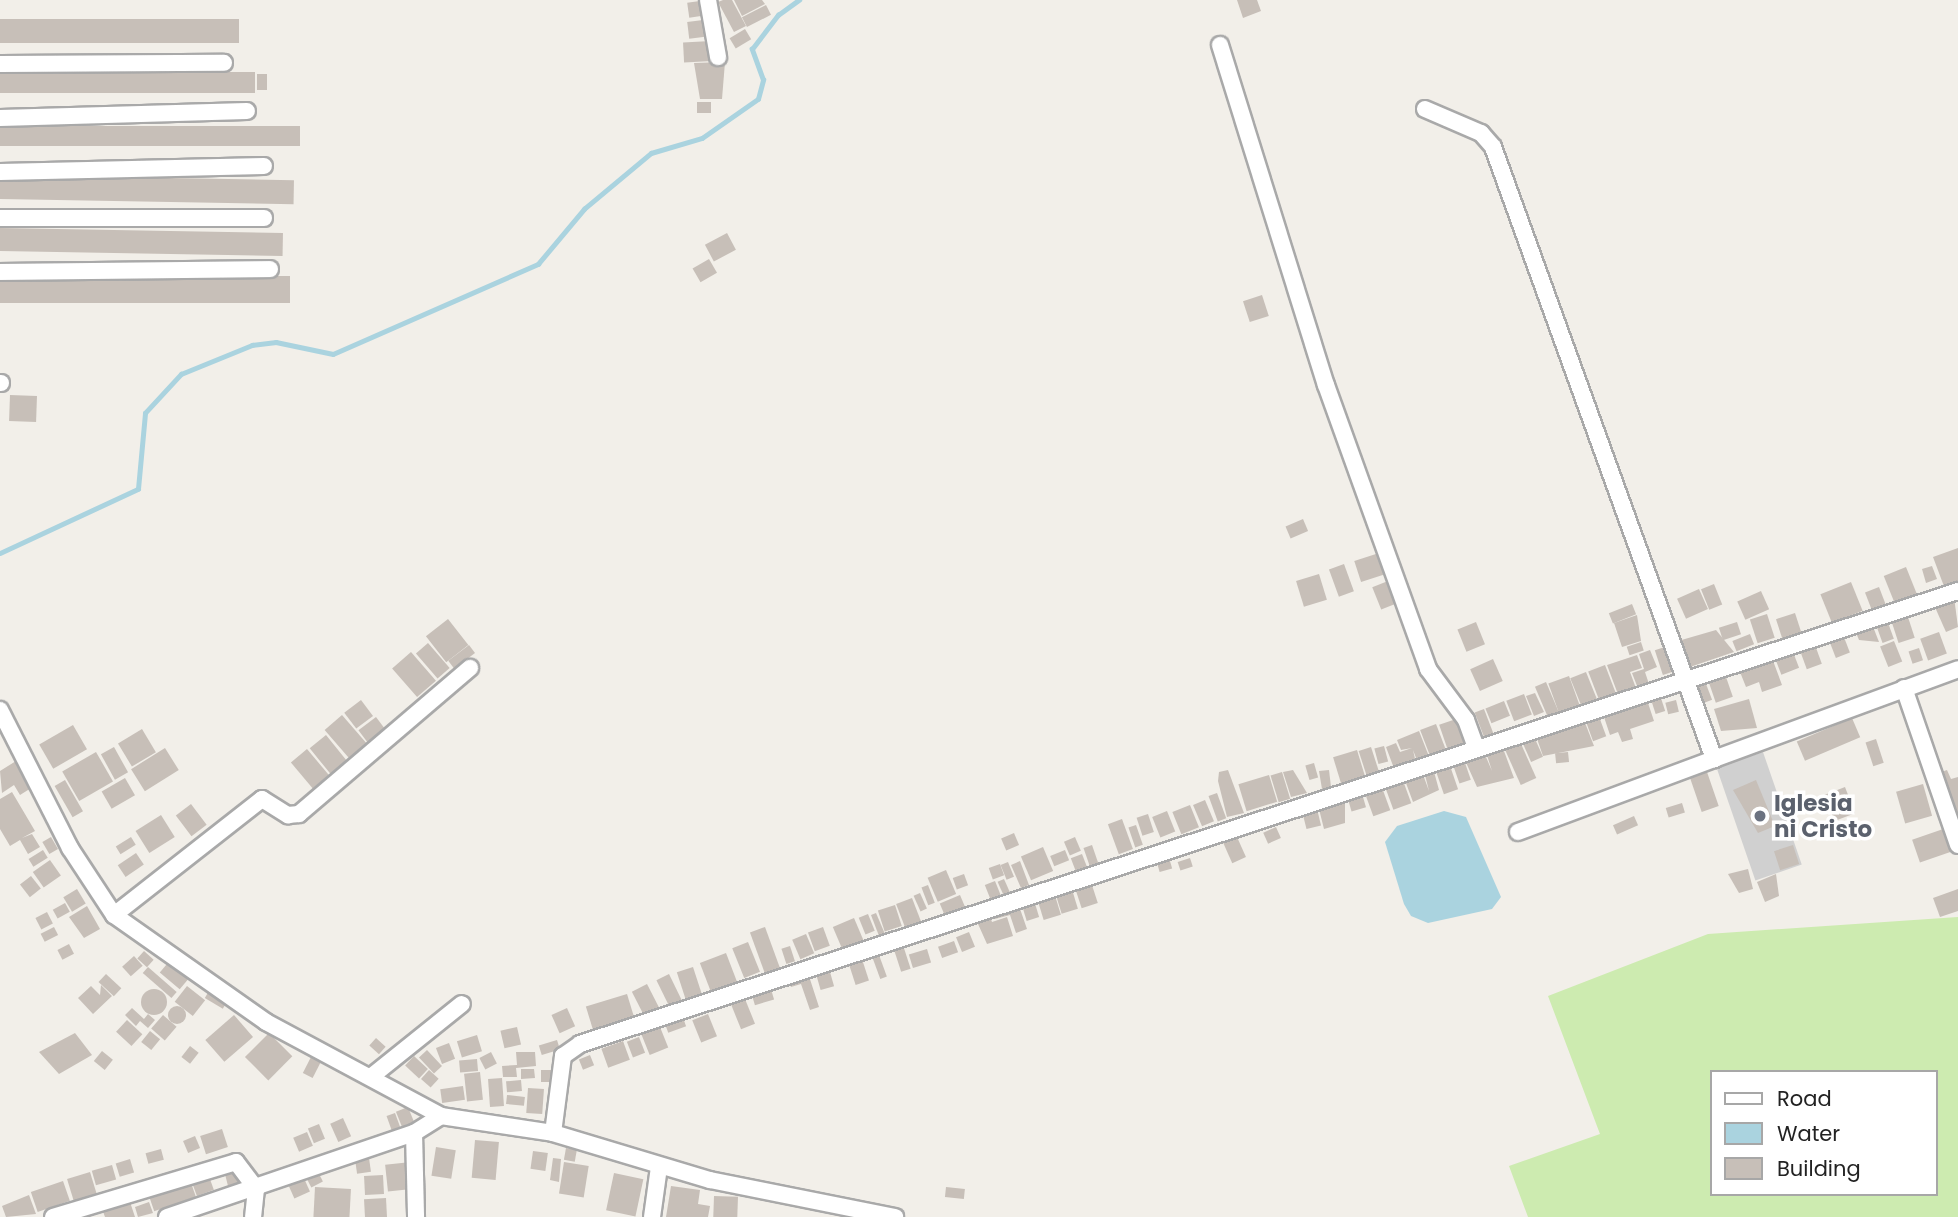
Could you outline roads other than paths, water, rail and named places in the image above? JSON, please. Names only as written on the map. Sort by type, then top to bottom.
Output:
[{"type":"street","points":[[711,1],[718,57]]},
{"type":"street","points":[[1220,45],[1326,385],[1427,668],[1466,720],[1476,747]]},
{"type":"street","points":[[0,64],[224,63]]},
{"type":"street","points":[[1425,109],[1481,133],[1493,147],[1714,759]]},
{"type":"street","points":[[0,118],[247,111]]},
{"type":"street","points":[[0,172],[264,166]]},
{"type":"street","points":[[0,218],[264,218]]},
{"type":"street","points":[[0,272],[270,269]]},
{"type":"street","points":[[553,1133],[563,1056],[580,1044],[1476,747],[1958,591]]},
{"type":"street","points":[[114,915],[262,799],[288,815],[299,814],[471,668]]},
{"type":"street","points":[[1518,832],[1958,670]]},
{"type":"street","points":[[1904,688],[1958,845]]},
{"type":"street","points":[[0,710],[70,848],[114,915],[266,1022],[372,1076],[441,1116],[553,1133],[659,1167],[893,1217]]},
{"type":"street","points":[[372,1076],[462,1004]]},
{"type":"street","points":[[167,1217],[256,1189],[414,1133],[441,1116]]},
{"type":"street","points":[[414,1133],[416,1217]]},
{"type":"street","points":[[54,1217],[220,1164],[244,1166],[256,1189],[253,1217]]},
{"type":"street","points":[[652,1217],[659,1167]]},
{"type":"street","points":[[809,1217],[812,1199]]},
{"type":"water","points":[[1444,811],[1466,817],[1501,897],[1492,909],[1428,923],[1411,916],[1404,904],[1385,842],[1397,826]]},
{"type":"waterway","points":[[0,553],[138,489],[145,413],[181,374],[252,345],[276,342],[333,354],[538,264],[584,209],[651,153],[702,138],[758,99],[763,80],[752,49],[778,15],[799,0]]},
{"type":"place","name":"Iglesia ni Cristo","points":[[1760,816]]}]
